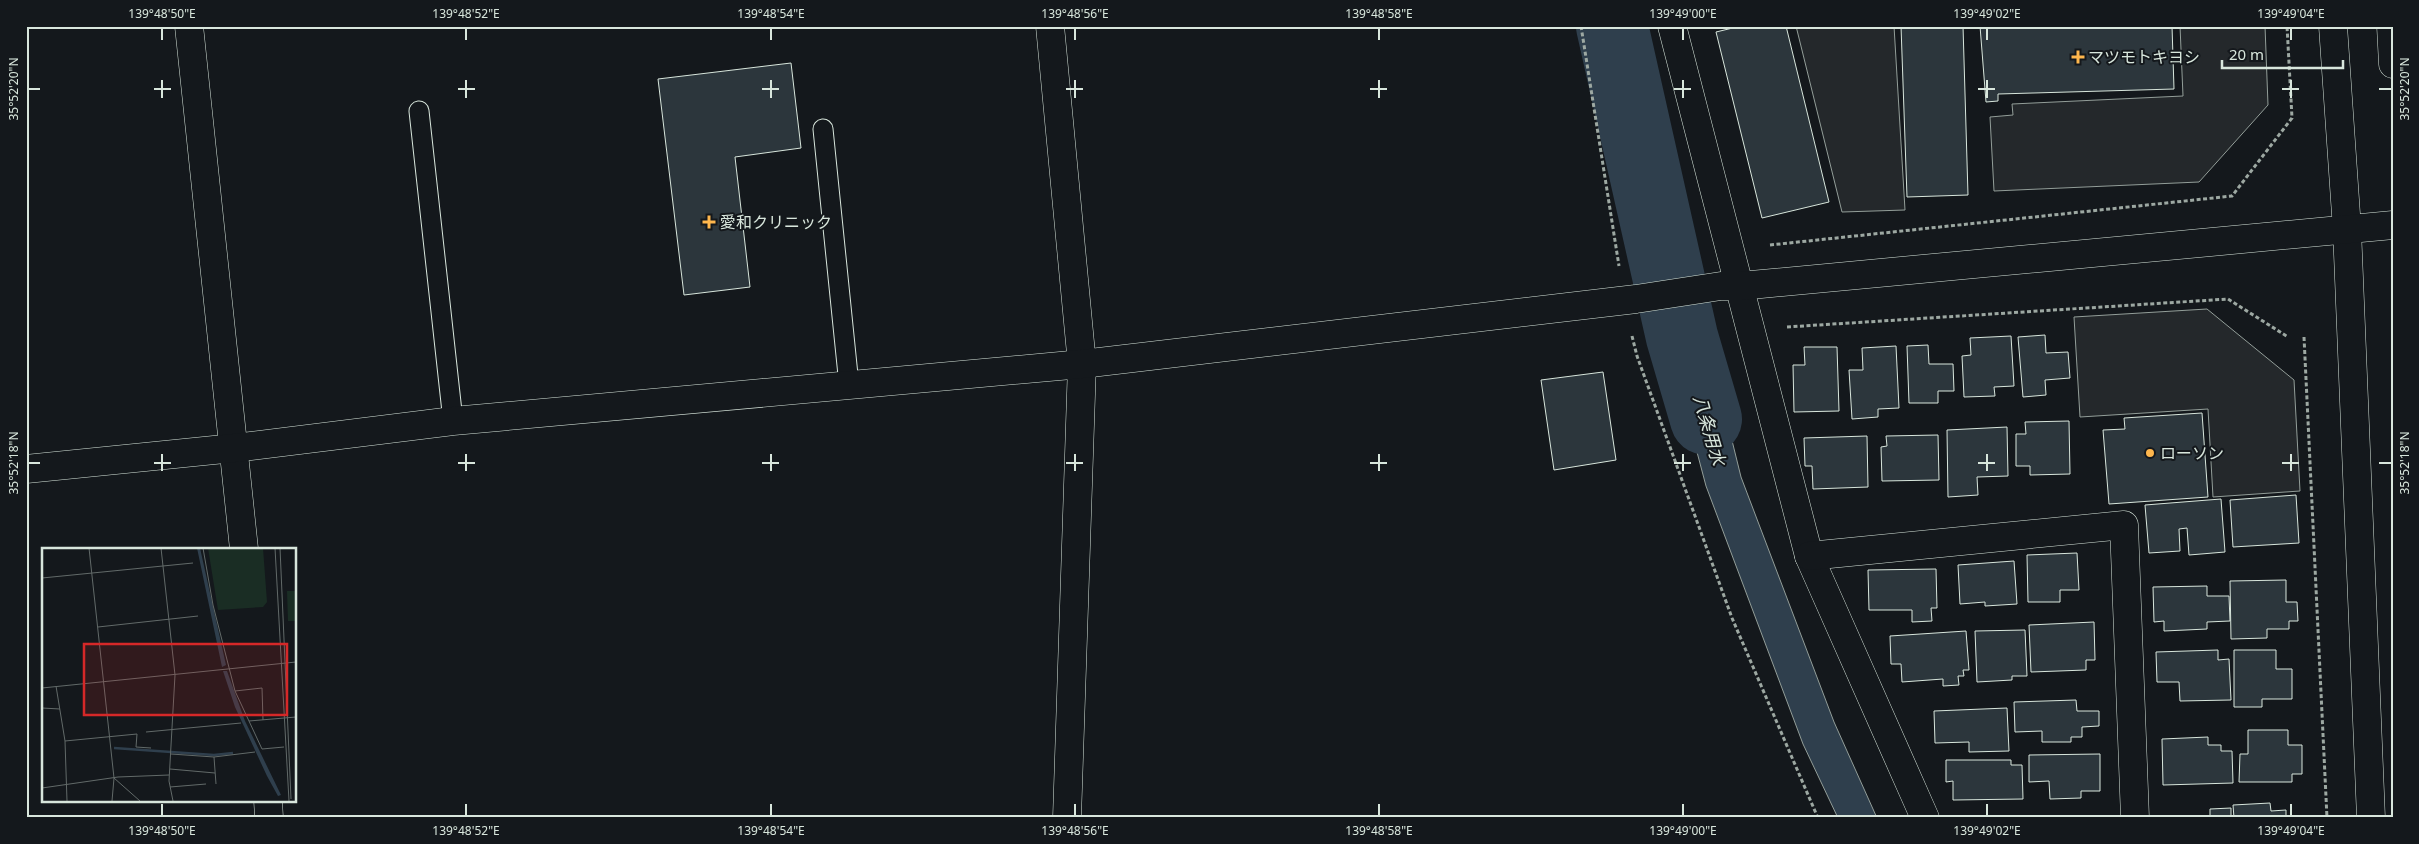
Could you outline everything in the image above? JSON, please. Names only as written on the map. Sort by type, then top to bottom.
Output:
[{"type":"street","points":[[189,26],[244,548]]},
{"type":"street","points":[[1050,26],[1082,364],[1067,818]]},
{"type":"street","points":[[1672,26],[1809,556],[1925,818]]},
{"type":"street","points":[[2333,26],[2347,229],[2371,818]]},
{"type":"street","points":[[2391,26],[2393,64]]},
{"type":"street","points":[[26,469],[234,448],[453,422],[1082,364],[1630,300],[1721,286],[1740,286],[2393,225]]},
{"type":"street","points":[[1809,556],[2124,525],[2136,818]]},
{"type":"street","points":[[268,802],[269,818]]},
{"type":"lane","points":[[419,111],[453,422]]},
{"type":"lane","points":[[823,129],[849,385]]},
{"type":"path","points":[[1581,26],[1630,300],[1637,356],[1732,618],[1818,818]]},
{"type":"path","points":[[1770,245],[2232,196],[2292,118],[2288,26]]},
{"type":"path","points":[[1787,327],[2228,299],[2288,337]]},
{"type":"path","points":[[2304,337],[2327,818]]},
{"type":"shaded area","points":[[1796,26],[1894,26],[1905,210],[1842,212]]},
{"type":"shaded area","points":[[2180,26],[2265,26],[2268,105],[2199,182],[1994,191],[1990,117],[2013,115],[2012,104],[2183,96]]},
{"type":"shaded area","points":[[2207,309],[2294,380],[2300,491],[2213,497],[2208,409],[2080,417],[2074,317]]},
{"type":"water","points":[[1596,26],[1642,26],[1691,253],[1647,266]]},
{"type":"water","points":[[1703,323],[1741,477],[1834,722],[1877,818],[1838,818],[1803,744],[1706,486],[1663,324]]},
{"type":"building","points":[[1741,26],[1786,26],[1829,202],[1762,218],[1716,32]]},
{"type":"building","points":[[1901,26],[1963,26],[1968,195],[1907,197]]},
{"type":"building","name":"マツモトキヨシ","points":[[1980,26],[2172,26],[2174,89],[1998,94],[1998,101],[1986,102]]},
{"type":"building","name":"愛和クリニック","points":[[791,63],[801,148],[735,157],[750,287],[684,295],[658,79]]},
{"type":"building","points":[[2045,335],[2046,353],[2068,352],[2070,378],[2045,380],[2046,395],[2023,397],[2018,337]]},
{"type":"building","points":[[2011,336],[2014,386],[1994,387],[1995,396],[1964,397],[1962,356],[1971,355],[1970,338]]},
{"type":"building","points":[[1928,345],[1929,364],[1953,364],[1954,391],[1938,391],[1938,403],[1909,403],[1907,346]]},
{"type":"building","points":[[1896,346],[1899,408],[1878,409],[1878,417],[1852,419],[1849,370],[1863,370],[1862,348]]},
{"type":"building","points":[[1804,347],[1837,347],[1839,411],[1794,412],[1793,365],[1805,365]]},
{"type":"building","points":[[1603,372],[1616,460],[1554,470],[1541,380]]},
{"type":"building","points":[[2202,413],[2208,497],[2109,504],[2103,430],[2125,429],[2124,418]]},
{"type":"building","points":[[2069,421],[2070,474],[2030,475],[2030,466],[2016,466],[2016,434],[2026,434],[2025,422]]},
{"type":"building","points":[[2007,427],[2008,476],[1977,477],[1978,495],[1948,497],[1947,430]]},
{"type":"building","points":[[1938,435],[1939,480],[1882,481],[1881,447],[1887,446],[1886,436]]},
{"type":"building","points":[[1867,436],[1868,487],[1813,489],[1812,466],[1805,466],[1804,438]]},
{"type":"building","points":[[2296,495],[2299,543],[2233,547],[2230,500]]},
{"type":"building","points":[[2221,499],[2225,552],[2189,555],[2187,528],[2179,529],[2180,551],[2149,553],[2145,505]]},
{"type":"building","points":[[2077,553],[2079,590],[2060,590],[2060,602],[2028,602],[2027,555]]},
{"type":"building","points":[[2014,561],[2017,604],[1985,606],[1985,602],[1960,604],[1958,565]]},
{"type":"building","points":[[1936,569],[1937,608],[1931,608],[1932,621],[1912,622],[1912,610],[1869,610],[1868,570]]},
{"type":"building","points":[[2286,580],[2286,602],[2297,602],[2298,621],[2289,621],[2289,629],[2267,629],[2267,638],[2231,639],[2230,581]]},
{"type":"building","points":[[2207,586],[2207,596],[2229,596],[2230,621],[2207,622],[2207,629],[2164,631],[2164,621],[2154,622],[2153,587]]},
{"type":"building","points":[[2094,622],[2095,660],[2086,660],[2086,670],[2031,672],[2029,625]]},
{"type":"building","points":[[2025,630],[2027,676],[2012,676],[2012,680],[1977,682],[1975,631]]},
{"type":"building","points":[[1966,631],[1969,670],[1963,670],[1964,676],[1958,676],[1959,685],[1943,686],[1943,679],[1902,682],[1901,664],[1891,664],[1890,636]]},
{"type":"building","points":[[2218,650],[2218,660],[2229,659],[2231,700],[2180,701],[2179,682],[2157,682],[2156,652]]},
{"type":"building","points":[[2234,650],[2276,650],[2276,669],[2292,669],[2292,699],[2262,699],[2262,707],[2234,707]]},
{"type":"building","points":[[2076,700],[2077,711],[2099,711],[2099,726],[2082,727],[2082,737],[2071,737],[2071,742],[2042,742],[2042,731],[2015,732],[2014,702]]},
{"type":"building","points":[[2007,708],[2009,751],[1969,752],[1969,742],[1935,743],[1934,711]]},
{"type":"building","points":[[2248,730],[2288,730],[2288,745],[2302,745],[2302,774],[2292,774],[2292,782],[2239,782],[2240,754],[2248,754]]},
{"type":"building","points":[[2208,737],[2208,745],[2221,745],[2221,751],[2232,751],[2233,783],[2163,785],[2162,739]]},
{"type":"building","points":[[2100,754],[2100,791],[2081,791],[2081,798],[2050,799],[2049,781],[2029,782],[2029,755]]},
{"type":"building","points":[[1946,760],[2011,760],[2011,765],[2022,765],[2023,799],[1953,800],[1953,781],[1946,782]]},
{"type":"building","points":[[2270,803],[2271,811],[2286,810],[2286,818],[2234,818],[2233,805]]},
{"type":"building","points":[[2231,808],[2231,818],[2210,818],[2210,809]]},
{"type":"waterway","name":"八条用水","points":[[1612,26],[1682,337],[1706,419]]},
{"type":"place","name":"マツモトキヨシ","points":[[2078,57]]},
{"type":"place","name":"愛和クリニック","points":[[709,222]]},
{"type":"place","name":"ローソン","points":[[2150,453]]}]
